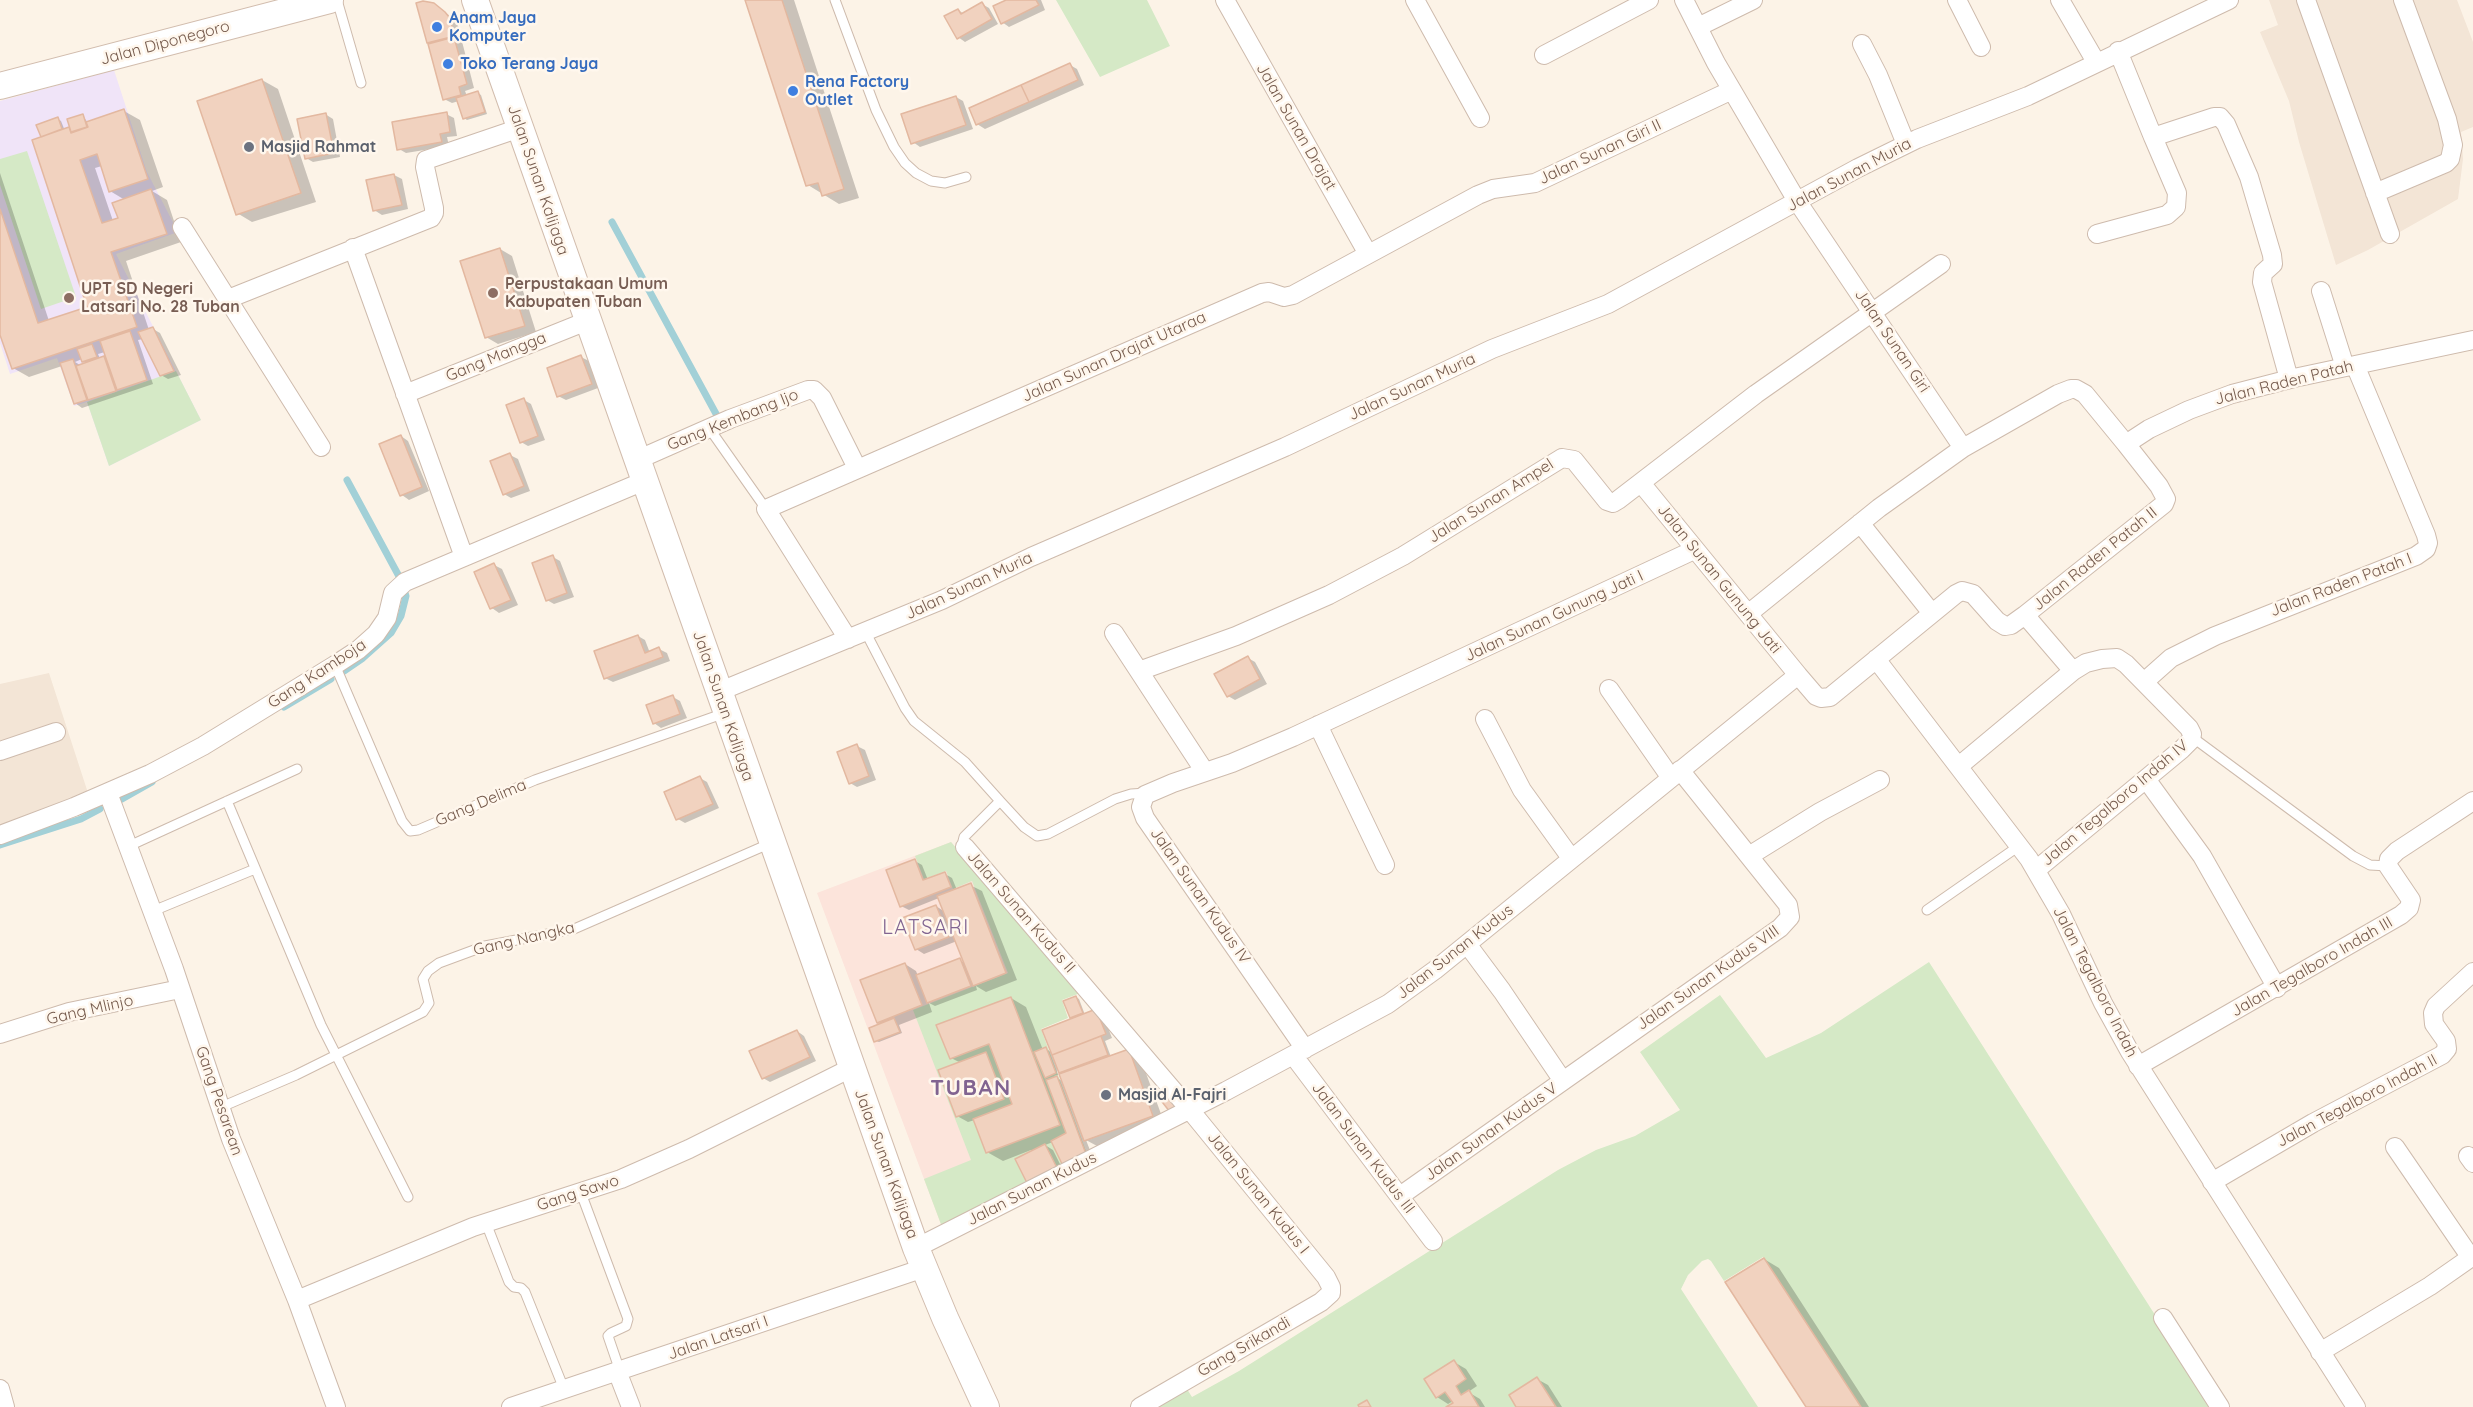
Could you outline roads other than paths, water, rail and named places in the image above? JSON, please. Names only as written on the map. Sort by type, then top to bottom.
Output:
[{"type":"main road","name":"Jalan Diponegoro","points":[[0,86],[330,0]]},
{"type":"main road","name":"Jalan Sunan Kalijaga","points":[[475,0],[771,843],[920,1258],[986,1407]]},
{"type":"street","name":"Jalan Sunan Drajat","points":[[1224,0],[1368,254]]},
{"type":"street","points":[[1415,0],[1480,118]]},
{"type":"street","points":[[1544,55],[1649,0]]},
{"type":"street","name":"Jalan Sunan Giri","points":[[1684,0],[1732,90],[1797,201],[1963,448]]},
{"type":"street","points":[[1698,27],[1753,0]]},
{"type":"street","points":[[1957,0],[1981,47]]},
{"type":"street","points":[[2060,0],[2096,62]]},
{"type":"street","points":[[2097,234],[2167,215],[2176,207],[2177,193],[2118,51],[2229,0]]},
{"type":"street","points":[[2306,0],[2390,234]]},
{"type":"street","points":[[2375,193],[2446,163],[2450,159],[2453,145],[2447,119],[2403,0]]},
{"type":"street","points":[[1862,44],[1878,75],[1906,144]]},
{"type":"street","name":"Jalan Sunan Muria","points":[[722,703],[848,639],[1285,447],[1492,349],[1608,304],[1906,144],[2028,96],[2118,51]]},
{"type":"street","name":"Jalan Sunan Giri II","points":[[1368,254],[1478,195],[1493,189],[1535,183],[1732,90]]},
{"type":"street","points":[[2153,137],[2214,117],[2225,121],[2248,177],[2272,255],[2272,266],[2263,273],[2262,282],[2289,379]]},
{"type":"street","points":[[228,299],[433,215],[434,205],[424,164],[428,158],[520,128]]},
{"type":"street","points":[[182,226],[321,447]]},
{"type":"street","points":[[353,248],[464,557]]},
{"type":"street","name":"Jalan Sunan Drajat Utaraa","points":[[766,508],[1262,293],[1269,292],[1284,297],[1293,295],[1368,254]]},
{"type":"street","name":"Jalan Sunan Ampel","points":[[1138,670],[1263,625],[1338,591],[1393,561],[1562,458],[1574,460],[1611,503],[1618,500],[1756,394],[1941,264]]},
{"type":"street","points":[[2320,291],[2350,366]]},
{"type":"street","name":"Gang Mangga","points":[[405,394],[587,321]]},
{"type":"street","name":"Jalan Raden Patah","points":[[2126,444],[2168,419],[2211,401],[2289,379],[2473,340]]},
{"type":"street","name":"Jalan Raden Patah I","points":[[2144,681],[2171,658],[2215,636],[2416,556],[2426,549],[2428,543],[2426,535],[2350,366]]},
{"type":"street","points":[[1748,614],[1917,479],[1963,448],[2058,394],[2076,389],[2090,399],[2126,444]]},
{"type":"street","name":"Gang Kembang Ijo","points":[[640,470],[710,428],[802,391],[814,390],[822,398],[857,468]]},
{"type":"street","name":"Jalan Raden Patah II","points":[[2025,615],[2164,504],[2166,498],[2163,491],[2126,444]]},
{"type":"street","name":"Gang Kamboja","points":[[0,835],[108,793],[202,746],[358,650],[376,634],[387,618],[393,593],[403,583],[464,557],[640,470]]},
{"type":"street","name":"Jalan Sunan Gunung Jati","points":[[1641,483],[1798,675]]},
{"type":"street","points":[[766,508],[848,639]]},
{"type":"street","points":[[1860,523],[1931,612]]},
{"type":"street","name":"Jalan Sunan Gunung Jati I","points":[[1318,725],[1694,550]]},
{"type":"street","points":[[1798,675],[1816,696],[1826,699],[1835,694],[1931,612],[1962,591],[1973,594],[2002,625],[2011,625],[2025,615],[2073,671],[1959,766]]},
{"type":"street","points":[[1114,633],[1206,772]]},
{"type":"street","name":"Jalan Tegalboro Indah IV","points":[[2036,870],[2182,749],[2192,737],[2186,724],[2144,681],[2117,658],[2093,661],[2073,671]]},
{"type":"street","name":"Jalan Tegalboro Indah","points":[[1876,659],[2036,870],[2061,914],[2118,1032],[2138,1066],[2356,1407]]},
{"type":"street","name":"Jalan Sunan Kudus","points":[[920,1258],[1388,1004],[1467,944],[1798,675]]},
{"type":"street","name":"Jalan Sunan Kudus VIII","points":[[1563,1081],[1788,920],[1791,913],[1788,905],[1749,856],[1676,774],[1609,689]]},
{"type":"street","points":[[1485,719],[1522,790],[1571,858]]},
{"type":"street","points":[[1148,793],[1206,772],[1318,725],[1385,865]]},
{"type":"street","points":[[0,751],[56,732]]},
{"type":"street","points":[[2146,779],[2202,856],[2277,988]]},
{"type":"street","points":[[1749,856],[1820,812],[1880,780]]},
{"type":"street","name":"Gang Pesarean","points":[[108,793],[153,911],[219,1108],[297,1300],[336,1407]]},
{"type":"street","name":"Jalan Sunan Kudus IV","points":[[1148,793],[1141,802],[1146,818],[1299,1052]]},
{"type":"street","points":[[2388,866],[2392,855],[2473,801]]},
{"type":"street","name":"Jalan Sunan Kudus II","points":[[965,847],[1190,1110]]},
{"type":"street","name":"Jalan Tegalboro Indah III","points":[[2138,1066],[2277,988],[2406,911],[2411,904],[2410,896],[2388,866]]},
{"type":"street","name":"Jalan Sunan Kudus V","points":[[1400,1196],[1563,1081],[1467,944]]},
{"type":"street","name":"Jalan Tegalboro Indah II","points":[[2212,1182],[2313,1123],[2442,1055],[2447,1049],[2446,1041],[2434,1023],[2433,1013],[2436,1006],[2473,972]]},
{"type":"street","name":"Gang Mlinjo","points":[[0,1034],[69,1012],[180,989]]},
{"type":"street","name":"Jalan Sunan Kudus III","points":[[1299,1052],[1434,1241]]},
{"type":"street","name":"Gang Sawo","points":[[297,1300],[422,1247],[486,1223],[621,1179],[671,1157],[851,1068]]},
{"type":"street","name":"Jalan Sunan Kudus I","points":[[1190,1110],[1326,1277]]},
{"type":"street","points":[[2320,1352],[2430,1286],[2472,1257],[2395,1147]]},
{"type":"street","name":"Jalan Latsari I","points":[[511,1407],[619,1371],[920,1258]]},
{"type":"street","name":"Gang Srikandi","points":[[1140,1407],[1327,1298],[1332,1289],[1326,1277]]},
{"type":"street","points":[[2163,1318],[2220,1407]]},
{"type":"street","points":[[619,1371],[632,1407]]},
{"type":"street","points":[[0,1389],[5,1407]]},
{"type":"lane","points":[[337,0],[361,83]]},
{"type":"lane","points":[[835,0],[876,110],[894,147],[905,163],[916,173],[931,181],[945,183],[966,177]]},
{"type":"lane","points":[[710,428],[766,508]]},
{"type":"lane","points":[[866,632],[914,721],[965,762],[1024,827],[1036,836],[1048,834],[1115,799],[1131,794],[1148,793]]},
{"type":"lane","name":"Gang Delima","points":[[335,665],[402,821],[410,831],[418,830],[722,703]]},
{"type":"lane","points":[[2192,737],[2353,856],[2377,867],[2388,866]]},
{"type":"lane","points":[[129,846],[297,769]]},
{"type":"lane","points":[[227,801],[309,999],[408,1197]]},
{"type":"lane","name":"Jalan Sunan Kudus II","points":[[965,847],[964,837],[1000,801]]},
{"type":"lane","name":"Gang Nangka","points":[[219,1108],[336,1056],[427,1009],[429,1000],[423,980],[428,971],[439,963],[485,946],[574,929],[771,843]]},
{"type":"lane","points":[[1927,910],[2019,846]]},
{"type":"lane","points":[[153,911],[255,869]]},
{"type":"lane","points":[[581,1193],[628,1318],[626,1326],[608,1336],[619,1371]]},
{"type":"lane","points":[[486,1223],[509,1282],[525,1292],[564,1389]]},
{"type":"waterway","points":[[612,222],[721,423]]},
{"type":"waterway","points":[[344,671],[363,658],[391,633],[401,616],[406,596],[401,580],[347,480]]},
{"type":"waterway","points":[[284,707],[331,679]]},
{"type":"waterway","points":[[122,799],[152,782]]},
{"type":"waterway","points":[[0,845],[81,819],[100,809]]},
{"type":"place","name":"Anam Jaya Komputer","points":[[437,27]]},
{"type":"place","name":"Toko Terang Jaya","points":[[448,64]]},
{"type":"place","name":"Rena Factory Outlet","points":[[793,91]]},
{"type":"place","name":"Masjid Rahmat","points":[[249,147]]},
{"type":"place","name":"Perpustakaan Umum Kabupaten Tuban","points":[[493,293]]},
{"type":"place","name":"UPT SD Negeri Latsari No. 28 Tuban","points":[[69,298]]},
{"type":"place","name":"Masjid Al-Fajri","points":[[1106,1095]]},
{"type":"district","name":"LATSARI","points":[[926,928]]},
{"type":"district","name":"TUBAN","points":[[971,1088]]}]
